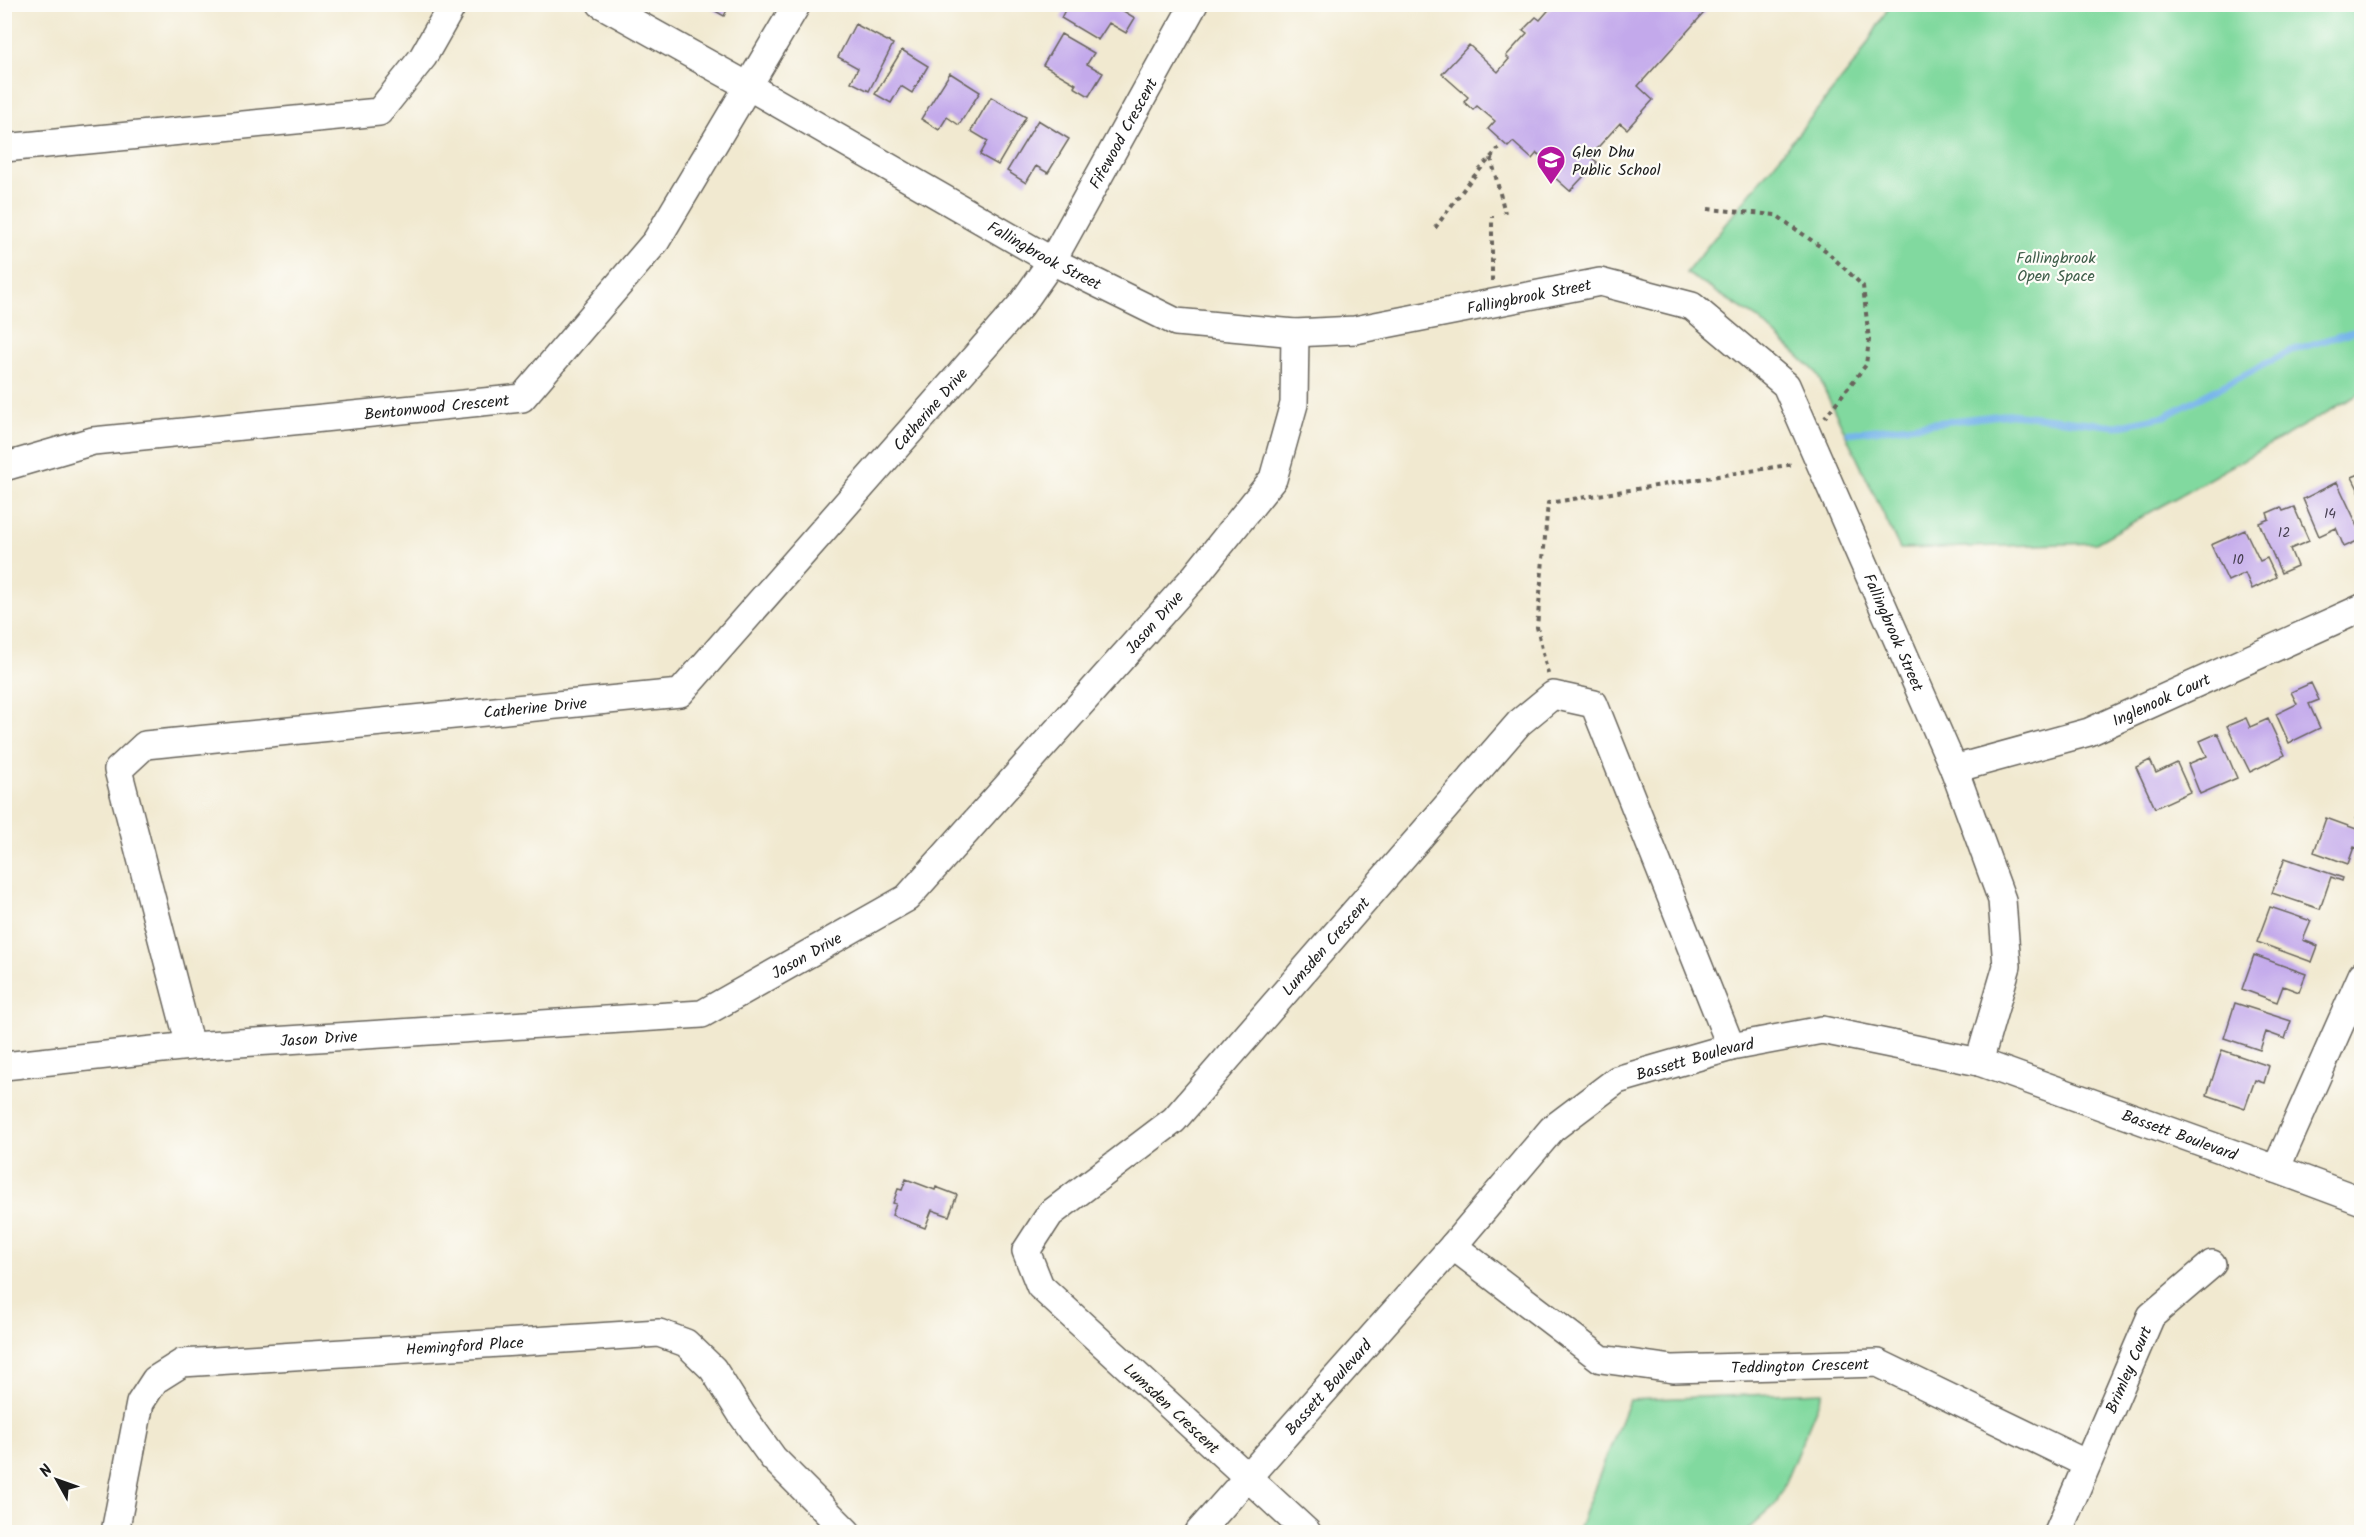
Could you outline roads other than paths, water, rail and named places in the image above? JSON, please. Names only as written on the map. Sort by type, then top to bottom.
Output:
[{"type":"street","points":[[4,148],[379,112],[423,57],[453,4]]},
{"type":"street","name":"Fallingbrook Street","points":[[601,4],[1052,261],[1176,322],[1294,333],[1355,330],[1600,282],[1692,306],[1786,385],[1954,769],[2002,900],[2007,966],[1979,1062]]},
{"type":"street","points":[[748,86],[797,4]]},
{"type":"street","name":"Fifewood Crescent","points":[[1052,261],[1194,4]]},
{"type":"street","name":"Bentonwood Crescent","points":[[4,467],[93,441],[522,398],[656,241],[748,86]]},
{"type":"street","name":"Catherine Drive","points":[[190,1046],[118,770],[145,745],[680,693],[1021,305],[1052,261]]},
{"type":"street","name":"Jason Drive","points":[[4,1066],[190,1046],[702,1014],[907,898],[1196,575],[1273,479],[1294,404],[1294,333]]},
{"type":"street","name":"Inglenook Court","points":[[1954,769],[2089,732],[2361,608]]},
{"type":"street","name":"Lumsden Crescent","points":[[1248,1478],[1040,1286],[1026,1251],[1050,1214],[1174,1120],[1519,723],[1553,695],[1594,704],[1731,1047]]},
{"type":"street","points":[[2277,1169],[2361,975]]},
{"type":"street","name":"Bassett Boulevard","points":[[1199,1533],[1453,1246],[1552,1129],[1617,1080],[1731,1047],[1822,1030],[1979,1062],[2277,1169],[2361,1202]]},
{"type":"street","name":"Teddington Crescent","points":[[1453,1246],[1601,1359],[1673,1369],[1878,1363],[2087,1464]]},
{"type":"street","name":"Brimley Court","points":[[2087,1464],[2151,1316],[2212,1264]]},
{"type":"street","name":"Hemingford Place","points":[[115,1533],[140,1403],[156,1380],[182,1363],[659,1333],[686,1343],[713,1369],[773,1458],[847,1533]]},
{"type":"street","points":[[2058,1533],[2087,1464]]},
{"type":"street","points":[[1248,1478],[1307,1533]]},
{"type":"waterway","points":[[1849,433],[2011,414],[2116,426],[2165,416],[2290,351],[2362,329]]},
{"type":"place","name":"Glen Dhu Public School","points":[[1551,186]]},
{"type":"park label","name":"Fallingbrook Open Space","points":[[2056,266]]}]
